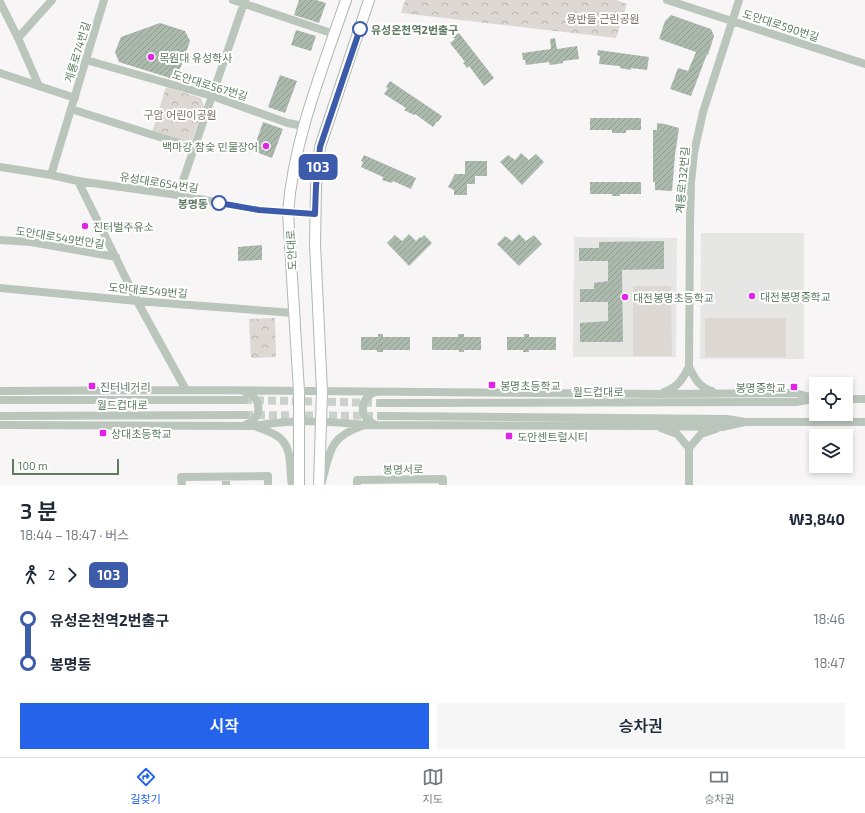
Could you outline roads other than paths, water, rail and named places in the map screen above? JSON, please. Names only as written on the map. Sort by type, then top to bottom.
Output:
[{"type":"main road","name":"도안대로","points":[[299,485],[299,391],[288,212],[293,170],[303,126],[346,0]]},
{"type":"main road","points":[[320,485],[322,392],[315,244],[316,186],[320,147],[369,0]]},
{"type":"street","points":[[18,38],[52,0]]},
{"type":"street","name":"계룡로74번길","points":[[51,175],[104,0]]},
{"type":"street","points":[[233,0],[244,2],[334,34]]},
{"type":"street","name":"도안대로590번길","points":[[667,0],[865,64]]},
{"type":"street","name":"계룡로132번길","points":[[689,367],[690,224],[694,153],[703,112],[739,0]]},
{"type":"street","points":[[0,2],[39,86]]},
{"type":"street","points":[[178,195],[244,2]]},
{"type":"street","name":"도안대로567번길","points":[[86,60],[212,96],[288,123],[303,126]]},
{"type":"street","points":[[0,73],[75,98]]},
{"type":"street","points":[[71,109],[194,148]]},
{"type":"street","name":"유성대로654번길","points":[[0,167],[78,181],[178,195],[259,210],[315,214]]},
{"type":"street","points":[[78,181],[138,301],[186,390]]},
{"type":"street","name":"도안대로549번안길","points":[[0,240],[31,242],[116,257]]},
{"type":"street","name":"도안대로549번길","points":[[0,288],[138,301],[294,313]]},
{"type":"street","points":[[689,367],[695,380],[704,389],[718,393]]},
{"type":"street","points":[[659,394],[672,389],[681,381],[689,367]]},
{"type":"street","points":[[0,391],[186,390],[659,394],[796,393],[809,397]]},
{"type":"street","points":[[242,391],[254,397],[258,403],[259,409],[255,420],[243,426]]},
{"type":"street","points":[[380,392],[366,398],[363,413],[370,423],[381,425]]},
{"type":"street","points":[[853,399],[865,399]]},
{"type":"street","name":"월드컵대로","points":[[0,400],[244,400]]},
{"type":"street","name":"월드컵대로","points":[[380,403],[796,402],[809,400]]},
{"type":"street","name":"월드컵대로","points":[[0,416],[245,415]]},
{"type":"street","points":[[381,416],[727,419],[744,422],[865,422]]},
{"type":"street","points":[[0,425],[254,426],[300,420],[365,425],[722,427]]},
{"type":"street","points":[[689,485],[689,448],[701,434],[744,422]]},
{"type":"street","points":[[320,485],[331,448],[340,436],[365,425]]},
{"type":"street","points":[[254,426],[269,431],[282,439],[290,454],[292,485]]},
{"type":"street","points":[[653,426],[677,434],[689,448]]},
{"type":"street","points":[[182,481],[226,481],[268,476],[268,485]]},
{"type":"street","name":"봉명서로","points":[[357,483],[443,479],[443,485]]},
{"type":"tunnel","points":[[244,400],[380,403]]},
{"type":"tunnel","points":[[245,415],[381,416]]},
{"type":"place","name":"유성온천역2번출구","points":[[360,29]]},
{"type":"place","name":"목원대 유성학사","points":[[151,57]]},
{"type":"place","name":"백마강 참숯 민물장어","points":[[266,146]]},
{"type":"place","name":"봉명동","points":[[219,203]]},
{"type":"place","name":"진터벌주유소","points":[[85,226]]},
{"type":"place","name":"대전봉명중학교","points":[[752,296]]},
{"type":"place","name":"대전봉명초등학교","points":[[625,297]]},
{"type":"place","name":"봉명초등학교","points":[[492,385]]},
{"type":"place","name":"진터네거리","points":[[92,386]]},
{"type":"place","name":"봉명중학교","points":[[794,387]]},
{"type":"place","name":"상대초등학교","points":[[103,433]]},
{"type":"place","name":"도안센트럴시티","points":[[509,436]]},
{"type":"park label","name":"용반들 근린공원","points":[[603,18]]},
{"type":"park label","name":"구암 어린이공원","points":[[180,114]]}]
